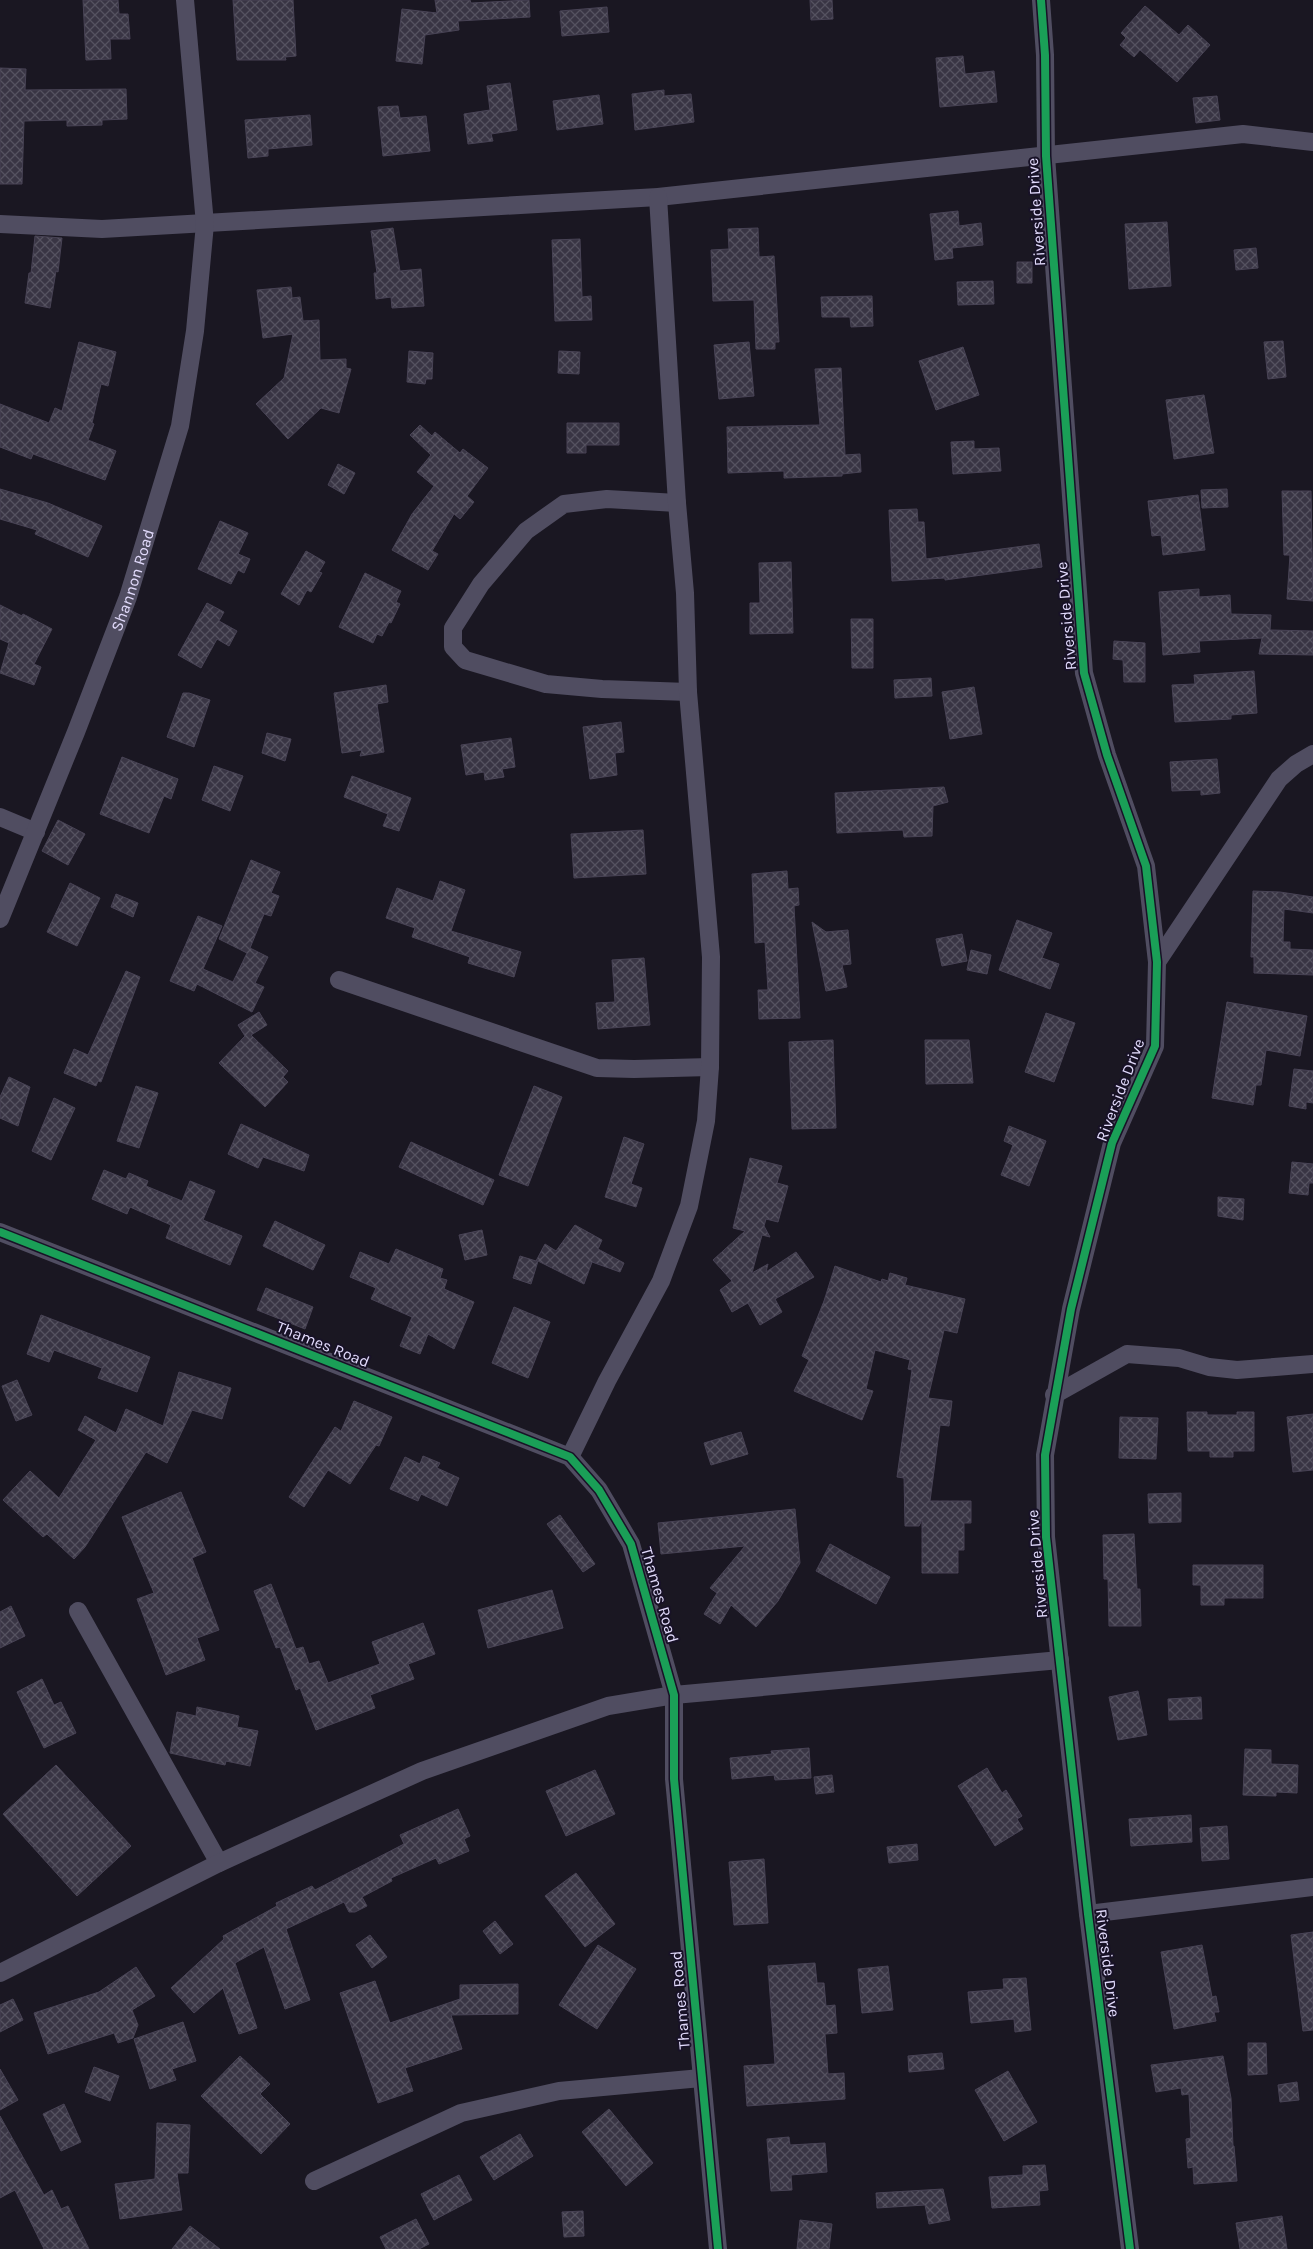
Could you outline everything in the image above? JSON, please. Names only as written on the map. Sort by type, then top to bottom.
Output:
[{"type":"street","name":"Shannon Road","points":[[0,920],[128,597],[180,426],[195,331],[205,224],[185,0]]},
{"type":"street","name":"Riverside Drive","points":[[1042,0],[1045,56],[1046,156],[1084,673],[1107,755],[1146,866],[1157,962],[1155,1046],[1112,1143],[1071,1309],[1044,1456],[1046,1537],[1088,1914],[1130,2249]]},
{"type":"street","points":[[0,224],[102,229],[658,197],[1243,134],[1313,142]]},
{"type":"street","points":[[570,1457],[606,1381],[661,1281],[689,1206],[706,1121],[710,1066],[711,957],[688,692],[685,593],[677,504],[658,197]]},
{"type":"street","points":[[677,504],[607,499],[564,504],[526,531],[481,584],[453,628],[453,647],[465,660],[546,684],[602,689],[688,692]]},
{"type":"street","points":[[1157,962],[1239,836],[1279,779],[1296,764],[1313,754]]},
{"type":"street","points":[[0,817],[36,832]]},
{"type":"street","points":[[339,980],[597,1068],[634,1069],[710,1066]]},
{"type":"street","name":"Thames Road","points":[[0,1232],[570,1457],[599,1490],[631,1544],[674,1695],[674,1779],[701,2078],[713,2176],[718,2249]]},
{"type":"street","points":[[1054,1395],[1127,1354],[1179,1358],[1209,1367],[1237,1370],[1313,1364]]},
{"type":"street","points":[[78,1610],[219,1864]]},
{"type":"street","points":[[0,1973],[219,1864],[422,1772],[608,1706],[674,1695],[1060,1660]]},
{"type":"street","points":[[1088,1914],[1313,1887]]},
{"type":"street","points":[[314,2181],[461,2113],[559,2092],[701,2078]]},
{"type":"building","points":[[83,0],[118,0],[119,14],[128,14],[130,39],[110,39],[111,59],[86,60]]},
{"type":"building","points":[[233,0],[293,0],[296,56],[285,57],[286,60],[237,60]]},
{"type":"building","points":[[435,0],[470,0],[471,3],[529,0],[530,17],[458,21],[459,30],[425,35],[422,64],[396,61],[402,9],[437,13]]},
{"type":"building","points":[[810,0],[832,0],[833,19],[811,20]]},
{"type":"building","points":[[1145,6],[1179,35],[1188,25],[1210,45],[1177,82],[1140,50],[1134,57],[1120,45],[1126,38],[1121,33]]},
{"type":"building","points":[[607,7],[609,32],[562,36],[560,11]]},
{"type":"building","points":[[963,56],[965,74],[994,71],[997,102],[940,107],[936,58]]},
{"type":"building","points":[[0,68],[26,69],[25,90],[126,89],[127,119],[102,120],[102,125],[67,126],[67,120],[24,121],[22,184],[0,184]]},
{"type":"building","points":[[510,83],[517,130],[491,134],[493,141],[468,144],[464,114],[490,110],[487,86]]},
{"type":"building","points":[[664,90],[664,96],[691,94],[694,122],[635,130],[632,94]]},
{"type":"building","points":[[599,95],[603,124],[557,130],[553,101]]},
{"type":"building","points":[[1217,96],[1220,120],[1196,123],[1193,98]]},
{"type":"building","points":[[398,106],[400,118],[426,116],[430,151],[383,156],[378,107]]},
{"type":"building","points":[[310,115],[312,145],[268,149],[268,156],[248,158],[245,120]]},
{"type":"building","points":[[958,211],[959,226],[981,223],[983,245],[952,248],[953,258],[935,260],[930,214]]},
{"type":"building","points":[[1167,222],[1171,286],[1129,289],[1125,224]]},
{"type":"building","points":[[393,228],[400,271],[421,269],[424,306],[392,308],[391,297],[376,299],[374,273],[377,273],[371,231]]},
{"type":"building","points":[[758,228],[759,257],[774,256],[779,342],[775,342],[775,349],[756,349],[754,300],[713,301],[711,250],[729,249],[728,229]]},
{"type":"building","points":[[35,236],[62,238],[58,272],[56,271],[50,308],[25,303],[29,273],[31,273]]},
{"type":"building","points":[[580,239],[582,297],[591,296],[592,320],[555,321],[552,240]]},
{"type":"building","points":[[1256,248],[1258,268],[1236,270],[1234,250]]},
{"type":"building","points":[[1017,262],[1032,262],[1032,283],[1017,283]]},
{"type":"building","points":[[993,281],[994,304],[958,305],[957,282]]},
{"type":"building","points":[[291,287],[292,298],[300,297],[303,321],[319,320],[320,360],[346,359],[346,368],[351,369],[339,413],[321,408],[288,439],[256,404],[284,378],[293,334],[263,338],[257,290]]},
{"type":"building","points":[[872,296],[873,326],[851,327],[850,317],[822,317],[821,297]]},
{"type":"building","points":[[1283,341],[1286,377],[1268,379],[1264,342]]},
{"type":"building","points":[[79,342],[116,352],[108,386],[101,384],[92,423],[94,424],[88,440],[116,451],[105,480],[33,454],[31,459],[0,447],[0,404],[49,423],[55,408],[62,411]]},
{"type":"building","points":[[749,342],[754,396],[719,399],[714,345]]},
{"type":"building","points":[[963,347],[979,395],[936,410],[919,361]]},
{"type":"building","points":[[409,351],[433,353],[432,379],[426,379],[425,384],[407,382]]},
{"type":"building","points":[[559,351],[580,352],[579,374],[558,373]]},
{"type":"building","points":[[841,368],[845,455],[860,454],[861,472],[842,474],[842,476],[784,478],[784,471],[728,473],[727,427],[820,425],[815,369]]},
{"type":"building","points":[[1204,395],[1214,453],[1174,459],[1166,400]]},
{"type":"building","points":[[567,423],[619,423],[619,445],[586,445],[586,453],[567,453]]},
{"type":"building","points":[[420,425],[432,436],[435,432],[460,453],[463,449],[488,468],[467,496],[474,502],[460,519],[454,514],[432,551],[438,554],[428,570],[392,550],[412,514],[434,486],[417,472],[431,455],[410,435]]},
{"type":"building","points":[[974,441],[974,449],[999,448],[1001,471],[953,474],[951,442]]},
{"type":"building","points":[[338,464],[355,473],[344,494],[328,485]]},
{"type":"building","points":[[0,489],[48,503],[102,526],[88,557],[35,534],[37,530],[0,519]]},
{"type":"building","points":[[1227,489],[1228,507],[1202,508],[1201,490]]},
{"type":"building","points":[[1282,491],[1311,491],[1313,601],[1287,599],[1290,555],[1284,555]]},
{"type":"building","points":[[1198,495],[1205,550],[1163,555],[1161,535],[1152,536],[1148,501]]},
{"type":"building","points":[[917,509],[918,522],[924,522],[926,559],[1039,544],[1042,567],[945,580],[945,578],[892,581],[889,510]]},
{"type":"building","points":[[220,521],[248,533],[238,554],[250,559],[244,573],[238,570],[231,584],[198,569]]},
{"type":"building","points":[[306,551],[325,562],[319,572],[322,573],[311,592],[307,590],[299,605],[281,594]]},
{"type":"building","points":[[791,562],[793,633],[750,634],[750,603],[760,603],[759,563]]},
{"type":"building","points":[[365,573],[401,591],[396,602],[400,604],[391,623],[389,622],[382,636],[377,634],[373,643],[339,627]]},
{"type":"building","points":[[1199,589],[1199,597],[1230,595],[1231,614],[1271,615],[1270,630],[1313,631],[1313,655],[1259,654],[1262,638],[1199,641],[1200,652],[1163,655],[1159,592]]},
{"type":"building","points":[[207,603],[224,612],[219,621],[237,631],[229,646],[217,639],[201,668],[178,655]]},
{"type":"building","points":[[0,605],[52,629],[34,664],[41,667],[34,685],[0,673],[9,643],[0,639]]},
{"type":"building","points":[[851,619],[873,619],[873,668],[852,668]]},
{"type":"building","points":[[1114,641],[1145,643],[1145,682],[1124,682],[1123,660],[1113,659]]},
{"type":"building","points":[[1254,671],[1257,713],[1231,715],[1231,719],[1175,722],[1172,685],[1195,684],[1194,675]]},
{"type":"building","points":[[931,678],[932,696],[895,698],[894,680]]},
{"type":"building","points":[[386,685],[388,702],[377,704],[384,752],[360,756],[362,750],[342,753],[334,693]]},
{"type":"building","points":[[974,687],[982,734],[950,739],[942,692]]},
{"type":"building","points":[[183,693],[189,693],[210,700],[194,747],[167,737]]},
{"type":"building","points":[[621,722],[624,752],[615,753],[617,775],[590,779],[583,727]]},
{"type":"building","points":[[267,733],[291,739],[285,761],[262,753]]},
{"type":"building","points":[[511,738],[515,767],[502,769],[504,777],[485,780],[484,772],[466,775],[461,745]]},
{"type":"building","points":[[122,757],[178,779],[171,799],[164,796],[149,833],[100,814]]},
{"type":"building","points":[[1217,759],[1220,793],[1201,795],[1201,790],[1172,791],[1170,762]]},
{"type":"building","points":[[214,766],[243,776],[230,811],[202,800]]},
{"type":"building","points":[[352,776],[411,798],[399,831],[383,826],[388,814],[344,797]]},
{"type":"building","points":[[944,787],[948,802],[933,806],[932,836],[904,837],[903,830],[837,833],[835,793]]},
{"type":"building","points":[[58,820],[85,834],[68,865],[42,851]]},
{"type":"building","points":[[643,830],[646,874],[574,878],[571,834]]},
{"type":"building","points":[[251,860],[280,872],[271,893],[279,896],[271,916],[264,914],[250,948],[268,957],[255,983],[264,987],[252,1012],[197,984],[194,991],[170,981],[198,916],[222,926],[203,969],[233,982],[247,953],[219,939]]},
{"type":"building","points":[[787,871],[788,889],[798,888],[799,905],[794,906],[800,1018],[759,1019],[758,990],[768,990],[765,942],[755,943],[752,874]]},
{"type":"building","points":[[440,881],[465,890],[451,931],[521,952],[514,977],[468,963],[470,957],[412,937],[415,928],[386,918],[397,888],[433,901]]},
{"type":"building","points":[[70,883],[100,898],[77,946],[47,932]]},
{"type":"building","points":[[1253,891],[1280,892],[1313,897],[1313,913],[1284,909],[1283,942],[1290,942],[1290,949],[1313,950],[1313,975],[1254,973],[1254,957],[1251,957]]},
{"type":"building","points":[[116,894],[138,903],[133,917],[111,907]]},
{"type":"building","points":[[1017,920],[1052,933],[1042,958],[1059,964],[1050,989],[999,970]]},
{"type":"building","points":[[812,922],[826,932],[848,930],[851,964],[842,965],[847,987],[826,991]]},
{"type":"building","points":[[962,934],[967,961],[942,966],[936,939]]},
{"type":"building","points":[[971,950],[991,955],[987,974],[967,970]]},
{"type":"building","points":[[644,958],[650,1025],[598,1029],[596,1003],[615,1002],[612,960]]},
{"type":"building","points":[[126,971],[140,977],[101,1082],[98,1081],[96,1086],[64,1073],[74,1049],[88,1055]]},
{"type":"building","points":[[1227,1002],[1307,1016],[1300,1056],[1266,1050],[1261,1085],[1256,1085],[1253,1105],[1212,1098]]},
{"type":"building","points":[[259,1012],[267,1025],[251,1035],[288,1071],[283,1077],[288,1082],[265,1107],[219,1063],[245,1036],[238,1025]]},
{"type":"building","points":[[1046,1013],[1075,1023],[1054,1082],[1025,1072]]},
{"type":"building","points":[[833,1040],[836,1128],[792,1129],[789,1042]]},
{"type":"building","points":[[925,1040],[969,1040],[973,1083],[926,1084]]},
{"type":"building","points":[[1294,1069],[1313,1071],[1313,1103],[1306,1102],[1306,1109],[1289,1106]]},
{"type":"building","points":[[9,1077],[30,1087],[18,1126],[0,1118],[0,1097]]},
{"type":"building","points":[[136,1086],[158,1093],[139,1148],[117,1141]]},
{"type":"building","points":[[534,1086],[562,1097],[528,1186],[499,1175]]},
{"type":"building","points":[[54,1098],[75,1108],[51,1160],[32,1151]]},
{"type":"building","points":[[241,1124],[309,1155],[304,1171],[263,1157],[258,1168],[228,1154]]},
{"type":"building","points":[[1009,1126],[1046,1141],[1029,1186],[1001,1175],[1013,1145],[1004,1141]]},
{"type":"building","points":[[624,1137],[644,1144],[631,1184],[642,1188],[636,1207],[605,1197]]},
{"type":"building","points":[[411,1142],[494,1180],[483,1205],[399,1167]]},
{"type":"building","points":[[750,1158],[782,1166],[777,1183],[788,1186],[778,1222],[766,1219],[764,1226],[770,1237],[762,1235],[752,1273],[768,1264],[766,1272],[796,1252],[814,1277],[775,1299],[782,1312],[760,1325],[748,1303],[732,1312],[720,1290],[732,1281],[713,1260],[745,1231],[733,1228]]},
{"type":"building","points":[[1292,1162],[1313,1164],[1313,1183],[1309,1183],[1308,1195],[1289,1193]]},
{"type":"building","points":[[104,1170],[126,1179],[129,1173],[148,1181],[146,1186],[182,1201],[190,1181],[215,1191],[203,1220],[242,1236],[230,1265],[166,1238],[171,1225],[130,1207],[127,1214],[92,1199]]},
{"type":"building","points":[[1218,1197],[1244,1199],[1243,1220],[1218,1216]]},
{"type":"building","points":[[275,1221],[325,1245],[313,1270],[263,1246]]},
{"type":"building","points":[[575,1225],[602,1240],[598,1249],[624,1263],[620,1272],[592,1262],[584,1284],[538,1261],[531,1284],[513,1278],[520,1256],[536,1261],[545,1244],[556,1251]]},
{"type":"building","points":[[482,1230],[487,1255],[465,1260],[459,1235]]},
{"type":"building","points":[[396,1249],[443,1269],[440,1278],[447,1280],[444,1289],[474,1302],[454,1349],[428,1334],[420,1354],[400,1346],[412,1317],[371,1299],[376,1288],[350,1277],[360,1252],[389,1264]]},
{"type":"building","points":[[835,1266],[881,1282],[882,1279],[888,1281],[890,1273],[907,1278],[905,1285],[965,1299],[957,1333],[944,1330],[928,1398],[952,1401],[949,1426],[940,1425],[930,1501],[971,1501],[971,1523],[964,1523],[964,1550],[958,1550],[958,1573],[922,1573],[922,1520],[919,1526],[905,1526],[904,1478],[897,1477],[912,1370],[908,1369],[910,1360],[875,1350],[866,1389],[873,1391],[862,1420],[794,1391],[809,1360],[802,1356],[824,1301]]},
{"type":"building","points":[[266,1288],[313,1307],[305,1329],[257,1310]]},
{"type":"building","points":[[514,1307],[550,1322],[528,1378],[492,1363]]},
{"type":"building","points":[[41,1315],[150,1357],[137,1392],[98,1378],[102,1368],[54,1350],[49,1362],[27,1354]]},
{"type":"building","points":[[179,1372],[231,1388],[222,1419],[192,1410],[167,1463],[146,1452],[85,1547],[74,1559],[47,1534],[43,1537],[3,1500],[30,1471],[59,1498],[96,1440],[78,1430],[85,1416],[116,1433],[126,1409],[163,1426]]},
{"type":"building","points":[[17,1380],[32,1415],[16,1421],[2,1386]]},
{"type":"building","points":[[354,1401],[392,1417],[379,1446],[376,1445],[350,1484],[328,1470],[304,1507],[289,1497],[335,1427],[341,1431]]},
{"type":"building","points":[[1187,1412],[1207,1412],[1207,1415],[1237,1415],[1237,1412],[1254,1412],[1254,1451],[1233,1451],[1233,1457],[1210,1457],[1210,1451],[1188,1451]]},
{"type":"building","points":[[1313,1414],[1313,1470],[1293,1472],[1287,1417]]},
{"type":"building","points":[[1120,1417],[1158,1418],[1156,1459],[1119,1458]]},
{"type":"building","points":[[741,1432],[748,1454],[711,1465],[704,1443]]},
{"type":"building","points":[[423,1456],[440,1463],[437,1468],[459,1478],[447,1506],[421,1494],[418,1501],[390,1489],[405,1457],[420,1464]]},
{"type":"building","points":[[181,1492],[206,1552],[192,1558],[219,1630],[197,1638],[205,1660],[166,1675],[137,1599],[154,1593],[122,1517]]},
{"type":"building","points":[[1181,1493],[1181,1522],[1149,1523],[1148,1494]]},
{"type":"building","points":[[795,1509],[800,1563],[778,1601],[756,1627],[731,1605],[720,1624],[704,1614],[717,1593],[710,1588],[745,1546],[661,1554],[658,1523]]},
{"type":"building","points":[[560,1515],[595,1564],[583,1572],[547,1524]]},
{"type":"building","points":[[1134,1534],[1137,1589],[1140,1589],[1141,1626],[1109,1626],[1108,1579],[1104,1579],[1103,1535]]},
{"type":"building","points":[[830,1544],[890,1577],[876,1604],[816,1571]]},
{"type":"building","points":[[1193,1565],[1263,1565],[1263,1598],[1224,1598],[1224,1605],[1201,1605],[1201,1585],[1193,1585]]},
{"type":"building","points":[[271,1584],[296,1649],[303,1647],[309,1664],[319,1661],[328,1683],[380,1664],[372,1642],[423,1623],[435,1654],[408,1664],[414,1679],[370,1695],[375,1708],[316,1730],[300,1688],[296,1690],[280,1647],[276,1648],[254,1591]]},
{"type":"building","points":[[552,1590],[563,1628],[488,1648],[478,1610]]},
{"type":"building","points":[[11,1606],[25,1636],[0,1648],[0,1612]]},
{"type":"building","points":[[42,1679],[54,1705],[61,1702],[76,1733],[44,1748],[17,1692]]},
{"type":"building","points":[[1138,1691],[1147,1735],[1118,1740],[1109,1697]]},
{"type":"building","points":[[1201,1697],[1202,1719],[1169,1720],[1168,1699]]},
{"type":"building","points":[[197,1707],[239,1716],[237,1727],[258,1731],[250,1766],[226,1761],[225,1765],[170,1753],[177,1712],[196,1716]]},
{"type":"building","points":[[809,1748],[811,1778],[775,1780],[774,1775],[732,1779],[730,1758],[772,1754],[771,1751]]},
{"type":"building","points":[[1245,1749],[1271,1750],[1271,1764],[1298,1765],[1297,1793],[1276,1792],[1276,1796],[1243,1795]]},
{"type":"building","points":[[56,1765],[131,1846],[77,1896],[3,1814]]},
{"type":"building","points":[[987,1768],[1002,1793],[1006,1790],[1022,1816],[1017,1819],[1023,1829],[995,1846],[958,1786]]},
{"type":"building","points":[[595,1770],[615,1814],[566,1836],[546,1791]]},
{"type":"building","points":[[832,1775],[834,1792],[816,1794],[814,1777]]},
{"type":"building","points":[[458,1809],[470,1836],[464,1839],[469,1851],[439,1864],[436,1858],[391,1878],[392,1881],[362,1897],[367,1906],[355,1912],[349,1912],[344,1902],[286,1929],[310,2000],[285,2009],[264,1947],[235,1963],[257,2028],[239,2034],[223,1988],[194,2013],[171,1988],[224,1939],[223,1936],[277,1906],[276,1903],[312,1886],[315,1890],[404,1844],[400,1835]]},
{"type":"building","points":[[1191,1815],[1192,1842],[1131,1846],[1129,1819]]},
{"type":"building","points":[[1227,1826],[1229,1859],[1202,1861],[1200,1828]]},
{"type":"building","points":[[917,1844],[918,1860],[889,1863],[887,1847]]},
{"type":"building","points":[[764,1859],[768,1923],[734,1925],[729,1862]]},
{"type":"building","points":[[576,1873],[615,1924],[585,1947],[545,1896]]},
{"type":"building","points":[[495,1921],[513,1944],[500,1954],[483,1931]]},
{"type":"building","points":[[1313,1932],[1313,2030],[1303,2031],[1291,1935]]},
{"type":"building","points":[[370,1935],[387,1957],[372,1968],[356,1945]]},
{"type":"building","points":[[598,1945],[636,1969],[597,2029],[559,2005]]},
{"type":"building","points":[[1202,1945],[1212,1997],[1216,1996],[1219,2012],[1214,2012],[1216,2021],[1174,2029],[1161,1952]]},
{"type":"building","points":[[815,1963],[817,1983],[824,1983],[826,2006],[835,2005],[837,2033],[825,2034],[828,2074],[844,2073],[845,2099],[747,2106],[744,2066],[775,2064],[768,1966]]},
{"type":"building","points":[[888,1966],[893,2010],[862,2013],[858,1969]]},
{"type":"building","points":[[136,1967],[155,1996],[132,2010],[138,2025],[133,2038],[118,2043],[114,2033],[48,2054],[34,2013],[99,1992]]},
{"type":"building","points":[[1026,1978],[1031,2030],[1015,2032],[1014,2019],[971,2023],[968,1992],[1004,1989],[1003,1979]]},
{"type":"building","points":[[375,1981],[390,2023],[460,1999],[460,1985],[518,1984],[518,2014],[451,2015],[462,2049],[405,2068],[413,2091],[378,2103],[340,1993]]},
{"type":"building","points":[[13,1999],[23,2020],[0,2032],[0,2005]]},
{"type":"building","points":[[183,2022],[196,2061],[172,2069],[176,2080],[150,2089],[134,2039]]},
{"type":"building","points":[[1248,2043],[1266,2043],[1267,2074],[1248,2075]]},
{"type":"building","points":[[942,2053],[944,2069],[909,2072],[908,2056]]},
{"type":"building","points":[[240,2056],[270,2084],[260,2094],[290,2124],[261,2154],[201,2096]]},
{"type":"building","points":[[1223,2056],[1231,2098],[1237,2181],[1194,2184],[1193,2167],[1188,2168],[1186,2139],[1191,2138],[1189,2094],[1182,2095],[1181,2088],[1156,2092],[1151,2065]]},
{"type":"building","points":[[94,2067],[119,2076],[110,2101],[85,2092]]},
{"type":"building","points":[[0,2069],[18,2100],[0,2110]]},
{"type":"building","points":[[1008,2071],[1037,2122],[1004,2141],[975,2090]]},
{"type":"building","points":[[1297,2082],[1299,2100],[1280,2102],[1278,2085]]},
{"type":"building","points":[[64,2104],[81,2142],[61,2151],[43,2114]]},
{"type":"building","points":[[609,2109],[653,2163],[626,2186],[582,2132]]},
{"type":"building","points":[[0,2116],[44,2195],[52,2190],[61,2209],[68,2206],[89,2249],[44,2249],[15,2190],[0,2198]]},
{"type":"building","points":[[157,2123],[190,2125],[188,2173],[177,2173],[182,2210],[120,2219],[115,2184],[155,2179]]},
{"type":"building","points":[[520,2134],[533,2156],[494,2180],[480,2157]]},
{"type":"building","points":[[789,2137],[790,2145],[825,2143],[827,2172],[791,2175],[792,2190],[771,2191],[767,2139]]},
{"type":"building","points":[[1045,2165],[1048,2190],[1039,2191],[1040,2205],[992,2208],[989,2177],[1023,2175],[1023,2166]]},
{"type":"building","points":[[459,2175],[472,2200],[434,2220],[421,2194]]},
{"type":"building","points":[[943,2189],[950,2220],[929,2224],[925,2205],[877,2208],[876,2193]]},
{"type":"building","points":[[583,2211],[584,2236],[564,2237],[562,2212]]},
{"type":"building","points":[[1282,2216],[1287,2249],[1240,2249],[1236,2223]]},
{"type":"building","points":[[416,2219],[429,2244],[419,2249],[386,2249],[380,2237]]},
{"type":"building","points":[[800,2220],[832,2224],[829,2249],[797,2249]]},
{"type":"building","points":[[190,2226],[220,2249],[172,2249]]},
{"type":"cycle path","points":[[1041,0],[1045,55],[1046,156],[1084,673],[1107,755],[1146,866],[1157,962],[1155,1046],[1112,1143],[1071,1309],[1045,1455],[1046,1537],[1088,1914],[1130,2249]]},
{"type":"cycle path","points":[[0,1232],[570,1457],[599,1490],[631,1544],[674,1695],[674,1779],[718,2249]]}]
